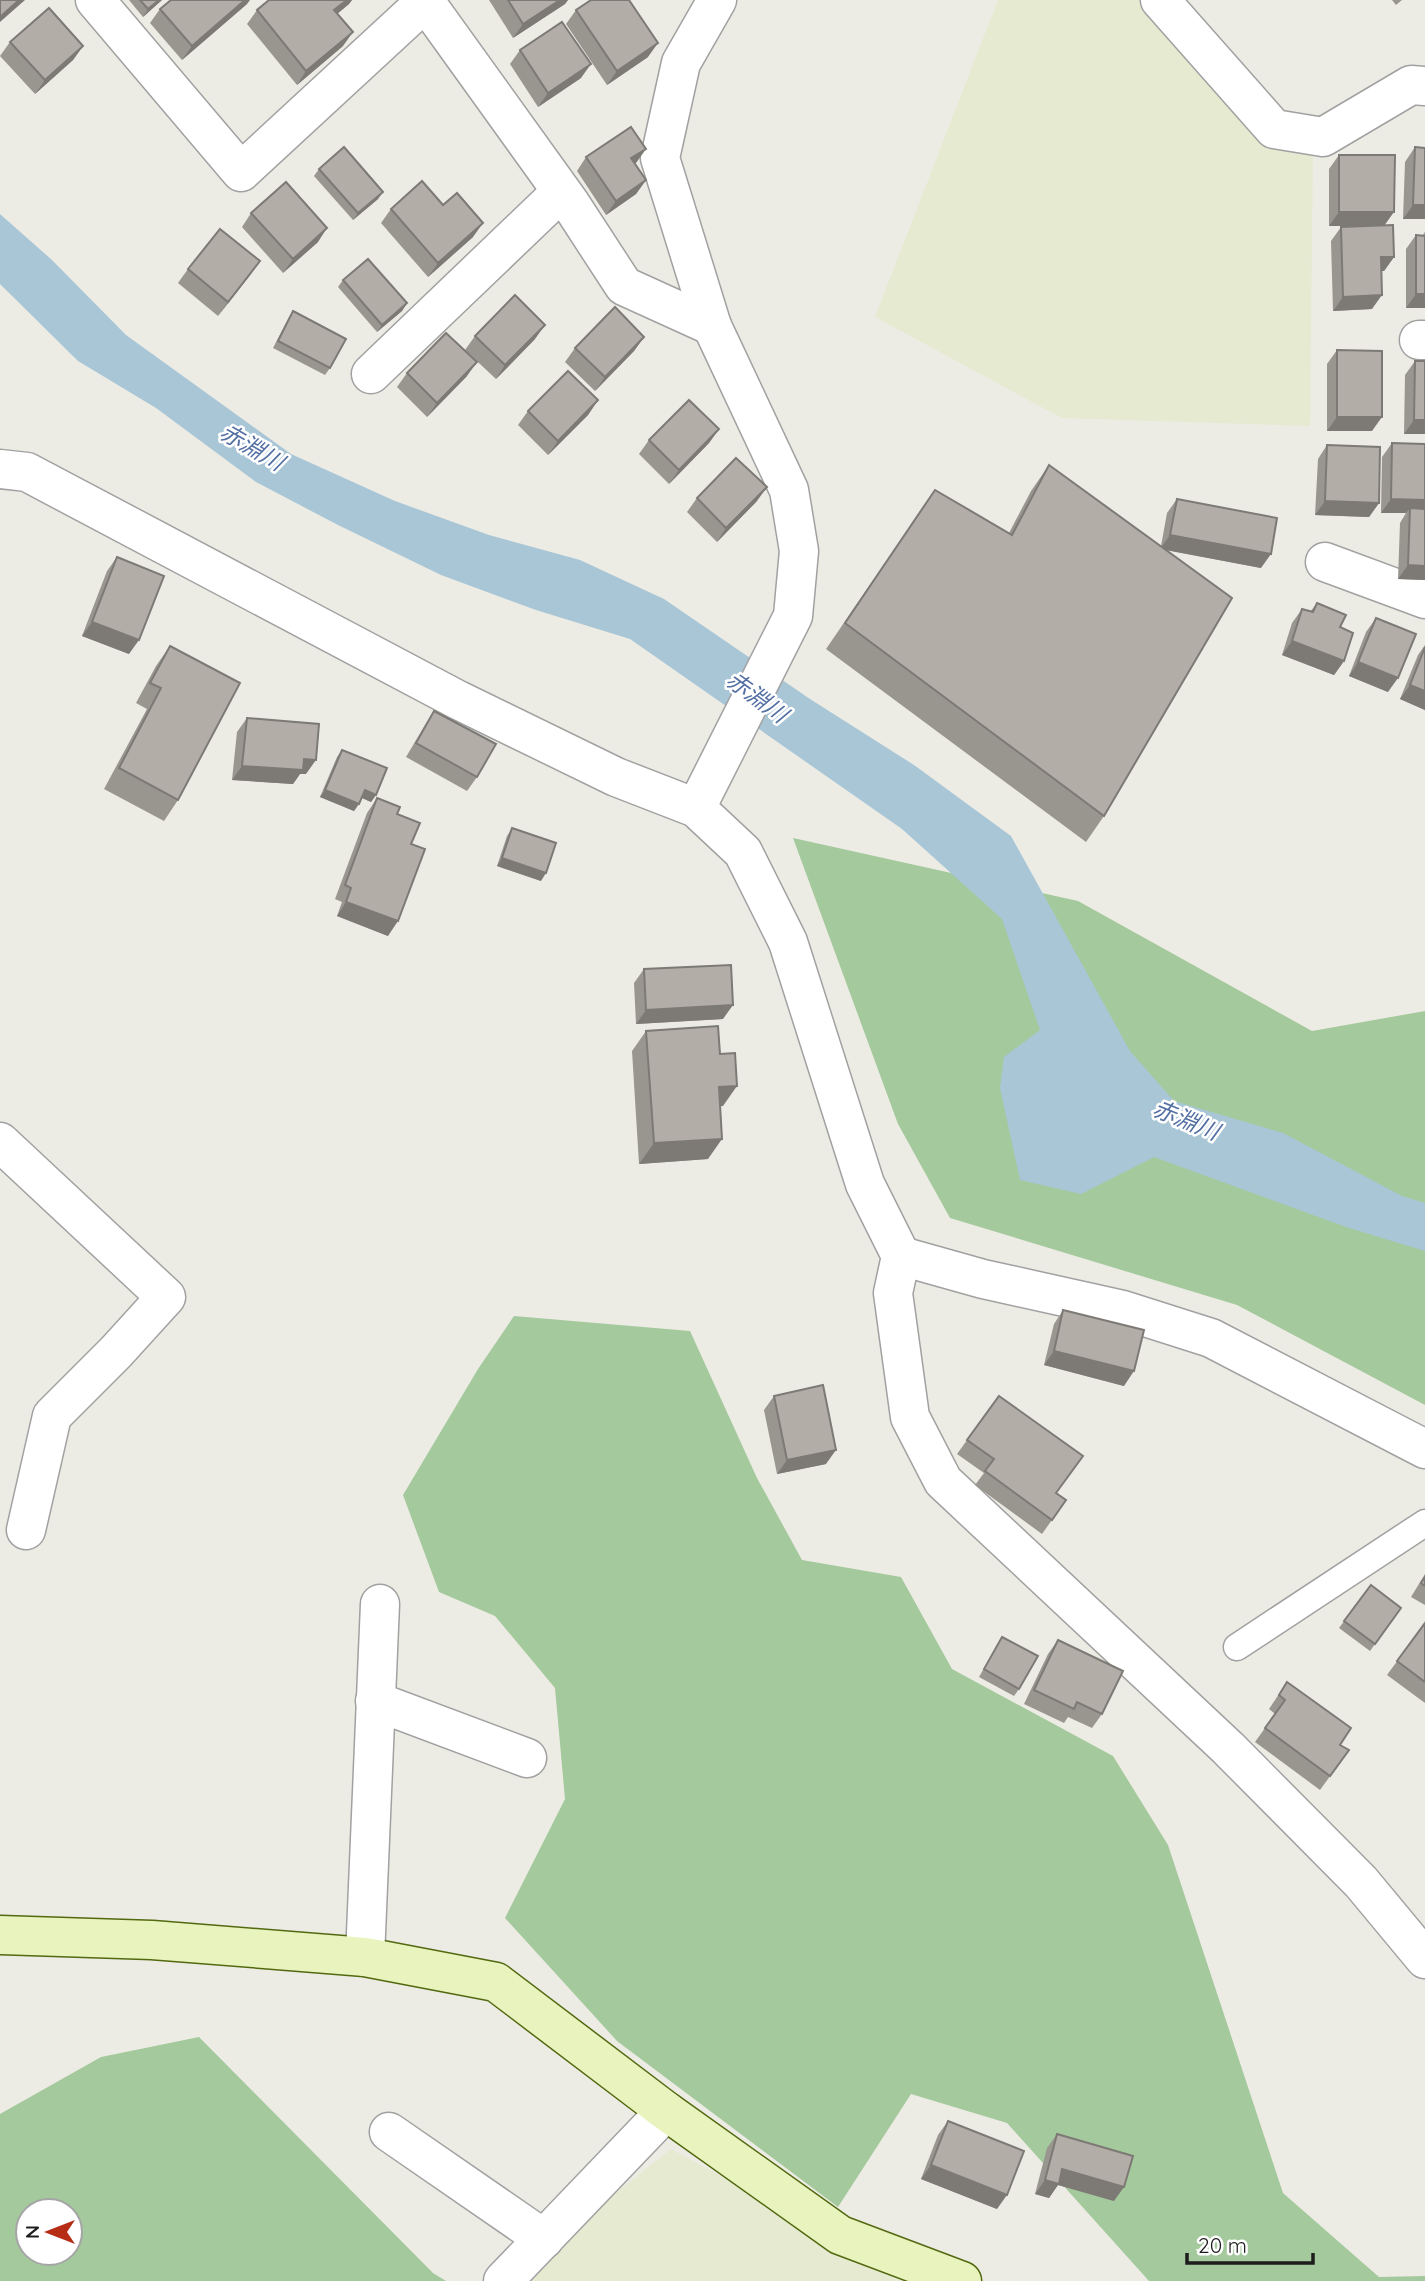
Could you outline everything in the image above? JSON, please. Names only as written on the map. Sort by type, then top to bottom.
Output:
[{"type":"street","points":[[94,0],[241,172],[425,1],[561,192],[624,286],[712,326]]},
{"type":"street","points":[[696,808],[793,615],[799,551],[789,490],[712,326],[660,158],[681,63],[717,0]]},
{"type":"street","points":[[1160,0],[1274,129],[1323,137],[1420,82]]},
{"type":"street","points":[[371,373],[561,192]]},
{"type":"street","points":[[0,469],[27,472],[458,701],[616,777],[696,808],[743,852],[788,943],[865,1185],[901,1256],[892,1293],[910,1417],[943,1481],[1227,1748],[1361,1882],[1425,1959]]},
{"type":"street","points":[[1325,562],[1425,598]]},
{"type":"street","points":[[0,1142],[166,1297],[52,1416],[26,1530]]},
{"type":"street","points":[[901,1256],[983,1279],[1123,1310],[1211,1338],[1425,1449]]},
{"type":"street","points":[[365,1957],[380,1604]]},
{"type":"street","points":[[375,1701],[527,1758]]},
{"type":"street","points":[[0,1935],[152,1940],[365,1957],[496,1982],[666,2111],[840,2235],[962,2281]]},
{"type":"street","points":[[503,2281],[666,2111]]},
{"type":"street","points":[[389,2132],[544,2239]]},
{"type":"lane","points":[[1237,1647],[1425,1523]]},
{"type":"green space","points":[[998,0],[1144,0],[1313,146],[1310,426],[1062,418],[875,317]]},
{"type":"green space","points":[[793,838],[1078,901],[1312,1031],[1425,1011],[1425,1405],[1237,1305],[950,1218],[898,1124]]},
{"type":"green space","points":[[514,1316],[690,1331],[757,1478],[802,1560],[901,1577],[952,1669],[1113,1756],[1168,1845],[1283,2193],[1379,2277],[1425,2276],[1425,2281],[1149,2281],[1007,2123],[911,2094],[838,2207],[617,2041],[505,1918],[565,1799],[555,1688],[495,1616],[439,1592],[403,1495],[478,1369]]},
{"type":"green space","points":[[199,2037],[433,2273],[446,2281],[0,2281],[0,2114],[101,2057]]},
{"type":"green space","points":[[671,2149],[916,2281],[506,2281]]},
{"type":"water","name":"赤淵川","points":[[0,214],[52,260],[126,335],[291,454],[395,501],[489,535],[580,560],[664,599],[810,699],[914,765],[1011,836],[1130,1051],[1174,1101],[1283,1133],[1402,1196],[1425,1203],[1425,1251],[1346,1227],[1154,1157],[1081,1194],[1020,1180],[1000,1088],[1004,1057],[1040,1030],[1002,919],[902,829],[630,639],[536,610],[441,575],[338,525],[256,482],[156,408],[78,361],[0,284]]},
{"type":"building","points":[[0,0],[19,0],[0,17]]},
{"type":"building","points":[[140,0],[159,0],[148,9]]},
{"type":"building","points":[[171,0],[245,0],[192,46],[160,9]]},
{"type":"building","points":[[269,0],[347,0],[334,10],[353,32],[306,71],[257,10]]},
{"type":"building","points":[[508,0],[560,0],[523,24]]},
{"type":"building","points":[[591,0],[629,0],[658,43],[617,71],[576,10]]},
{"type":"building","points":[[49,8],[83,46],[45,80],[10,42]]},
{"type":"building","points":[[562,22],[591,64],[548,93],[520,50]]},
{"type":"building","points":[[631,127],[646,149],[631,158],[646,180],[616,201],[586,157]]},
{"type":"building","points":[[344,147],[383,192],[358,213],[319,169]]},
{"type":"building","points":[[1415,147],[1425,148],[1425,205],[1413,205]]},
{"type":"building","points":[[1339,155],[1395,155],[1394,212],[1339,212]]},
{"type":"building","points":[[422,181],[443,205],[457,193],[483,223],[438,263],[391,209]]},
{"type":"building","points":[[286,182],[327,228],[293,259],[251,213]]},
{"type":"building","points":[[1393,225],[1394,257],[1381,257],[1382,295],[1343,297],[1341,227]]},
{"type":"building","points":[[220,229],[260,261],[228,302],[188,269]]},
{"type":"building","points":[[1416,235],[1425,236],[1425,294],[1416,294]]},
{"type":"building","points":[[368,259],[407,303],[382,325],[343,280]]},
{"type":"building","points":[[515,295],[545,325],[505,365],[475,336]]},
{"type":"building","points":[[615,307],[644,337],[605,377],[575,348]]},
{"type":"building","points":[[293,311],[346,339],[330,368],[278,341]]},
{"type":"building","points":[[446,333],[477,362],[437,403],[407,373]]},
{"type":"building","points":[[1337,350],[1382,351],[1382,417],[1337,417]]},
{"type":"building","points":[[1415,361],[1425,361],[1425,420],[1414,420]]},
{"type":"building","points":[[568,371],[598,400],[558,441],[528,411]]},
{"type":"building","points":[[689,400],[719,429],[679,470],[649,440]]},
{"type":"building","points":[[1392,443],[1425,444],[1425,500],[1391,499]]},
{"type":"building","points":[[1327,445],[1380,447],[1379,503],[1325,501]]},
{"type":"building","points":[[736,458],[767,487],[726,528],[697,498]]},
{"type":"building","points":[[1049,465],[1232,598],[1104,816],[845,623],[935,490],[1012,535]]},
{"type":"building","points":[[1177,499],[1277,518],[1271,554],[1170,535]]},
{"type":"building","points":[[1410,508],[1425,509],[1425,566],[1408,565]]},
{"type":"building","points":[[117,557],[164,576],[139,640],[92,622]]},
{"type":"building","points":[[1317,603],[1346,615],[1340,627],[1353,633],[1344,661],[1292,641],[1302,609],[1313,612]]},
{"type":"building","points":[[1376,618],[1416,634],[1398,678],[1358,662]]},
{"type":"building","points":[[170,646],[240,683],[178,800],[119,768],[161,688],[150,683]]},
{"type":"building","points":[[1425,647],[1425,691],[1410,685]]},
{"type":"building","points":[[434,711],[496,744],[477,777],[416,743]]},
{"type":"building","points":[[247,718],[319,724],[316,760],[304,759],[303,770],[242,766]]},
{"type":"building","points":[[342,750],[387,768],[376,795],[365,790],[359,804],[325,790]]},
{"type":"building","points":[[377,798],[400,807],[397,814],[420,823],[411,844],[425,849],[398,921],[346,902],[351,888],[345,885]]},
{"type":"building","points":[[512,828],[556,843],[546,873],[502,858]]},
{"type":"building","points":[[731,965],[733,1005],[646,1010],[644,969]]},
{"type":"building","points":[[718,1026],[720,1054],[735,1053],[737,1086],[719,1087],[722,1139],[654,1143],[646,1031]]},
{"type":"building","points":[[1063,1310],[1144,1330],[1134,1371],[1054,1351]]},
{"type":"building","points":[[823,1385],[836,1450],[787,1460],[774,1396]]},
{"type":"building","points":[[999,1396],[1083,1456],[1056,1493],[1066,1500],[1052,1520],[985,1471],[994,1459],[967,1440]]},
{"type":"building","points":[[1371,1585],[1401,1608],[1375,1644],[1344,1621]]},
{"type":"building","points":[[1425,1623],[1425,1682],[1397,1661]]},
{"type":"building","points":[[1002,1637],[1038,1656],[1019,1689],[984,1669]]},
{"type":"building","points":[[1058,1640],[1123,1671],[1102,1714],[1077,1702],[1074,1709],[1034,1690]]},
{"type":"building","points":[[1287,1682],[1351,1728],[1340,1745],[1349,1750],[1330,1776],[1265,1728],[1285,1700],[1279,1695]]},
{"type":"building","points":[[948,2121],[1024,2151],[1007,2195],[931,2165]]},
{"type":"building","points":[[1057,2134],[1133,2156],[1124,2187],[1062,2169],[1059,2184],[1045,2180]]}]
